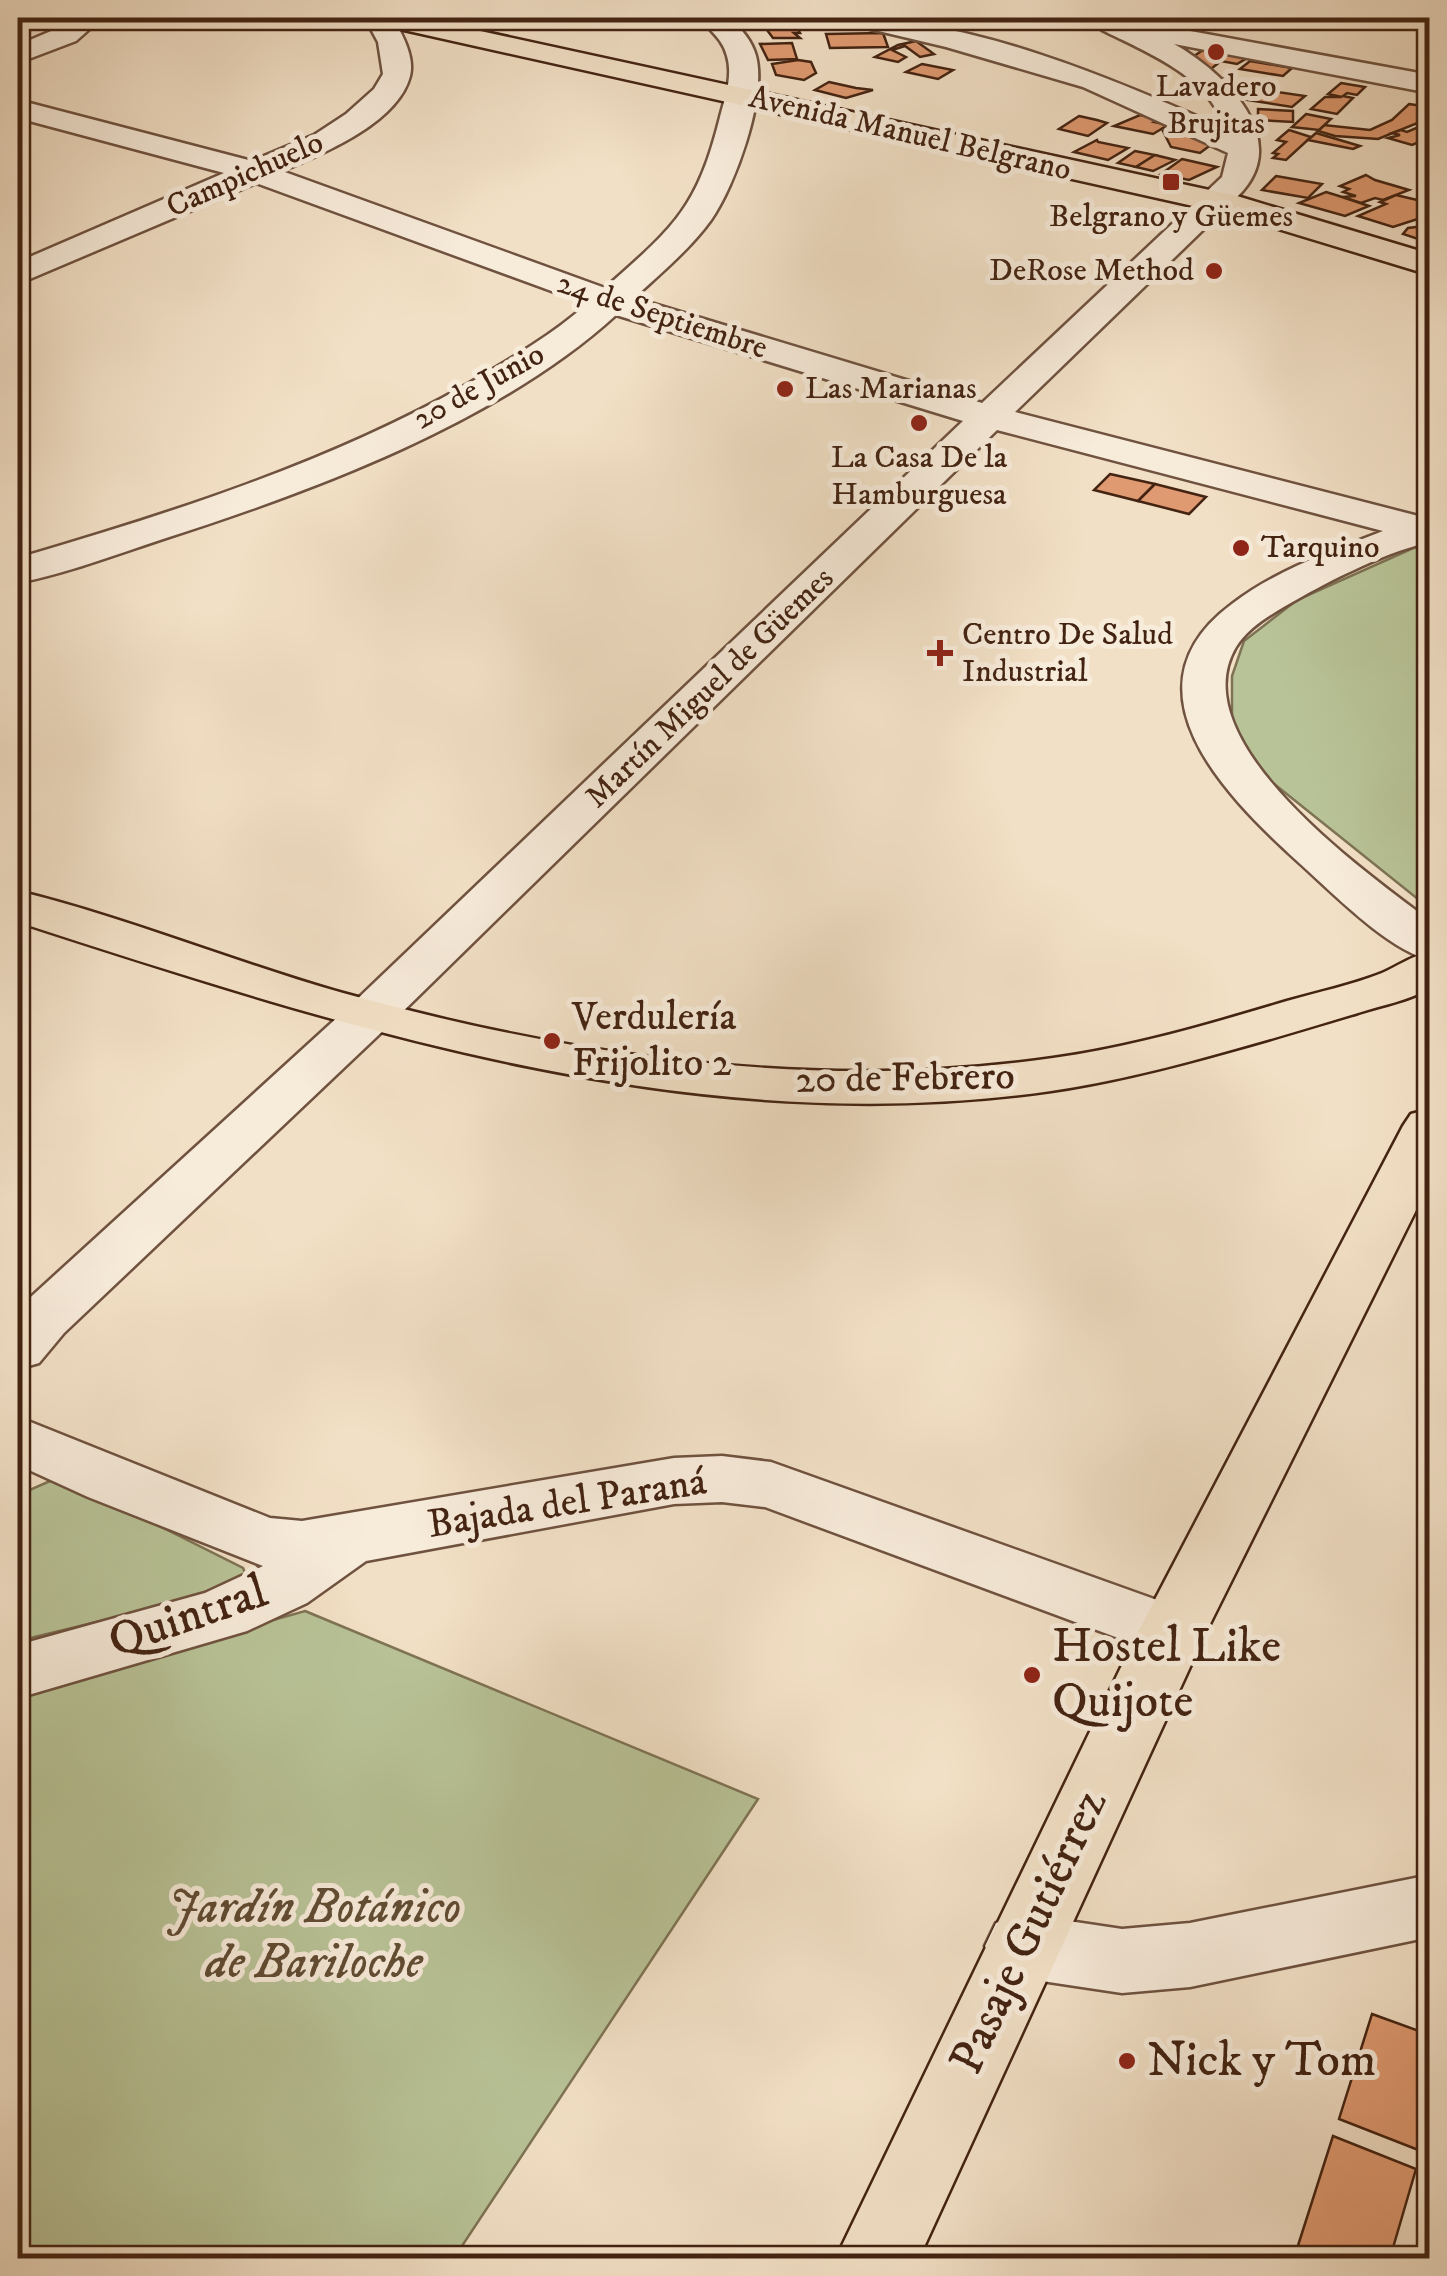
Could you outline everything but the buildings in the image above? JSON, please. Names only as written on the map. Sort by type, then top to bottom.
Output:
[{"type":"main road","name":"Avenida Manuel Belgrano","points":[[383,18],[740,96],[1205,209],[1258,212],[1430,266]]},
{"type":"main road","name":"20 de Febrero","points":[[18,906],[369,1016],[532,1054],[663,1074],[943,1086],[1050,1075],[1146,1057],[1400,984],[1430,967]]},
{"type":"main road","name":"Pasaje Gutiérrez","points":[[877,2258],[1172,1632],[1430,1126]]},
{"type":"street","points":[[18,55],[66,34],[88,18]]},
{"type":"street","name":"Campichuelo","points":[[18,274],[256,172],[371,111],[392,86],[396,60],[383,18]]},
{"type":"street","name":"20 de Junio","points":[[18,571],[124,540],[327,465],[526,366],[614,303],[704,206],[722,173],[745,61],[732,35],[714,18]]},
{"type":"street","points":[[859,18],[972,45],[1093,81],[1243,148]]},
{"type":"street","points":[[1102,21],[1161,48],[1202,77],[1235,111],[1243,148]]},
{"type":"street","points":[[1102,21],[1430,84]]},
{"type":"street","name":"24 de Septiembre","points":[[18,108],[256,172],[614,303],[990,417],[1426,530]]},
{"type":"street","name":"Martín Miguel de Güemes","points":[[18,1348],[43,1319],[369,1016],[1240,178],[1243,148]]},
{"type":"street","points":[[1426,530],[1284,590],[1229,628],[1204,664],[1204,714],[1228,761],[1260,796],[1366,898],[1430,946]]},
{"type":"street","name":"Bajada del Paraná","points":[[18,1439],[110,1481],[264,1542],[348,1540],[674,1481],[722,1479],[771,1485],[1172,1632]]},
{"type":"street","name":"Quintral","points":[[18,1671],[223,1613],[284,1585],[348,1540]]},
{"type":"street","points":[[1022,1946],[1122,1960],[1190,1955],[1430,1906]]},
{"type":"green space","points":[[1429,541],[1429,908],[1253,767],[1232,721],[1232,676],[1244,641],[1297,600]]},
{"type":"green space","points":[[50,1481],[72,1482],[243,1568],[247,1577],[237,1588],[18,1641],[18,1495]]},
{"type":"green space","name":"Jardín Botánico de Bariloche","points":[[305,1611],[758,1799],[454,2258],[18,2258],[18,1693]]},
{"type":"place","name":"Lavadero Brujitas","points":[[1216,52]]},
{"type":"place","name":"Belgrano y Güemes","points":[[1171,182]]},
{"type":"place","name":"DeRose Method","points":[[1214,271]]},
{"type":"place","name":"Las Marianas","points":[[785,389]]},
{"type":"place","name":"La Casa De la Hamburguesa","points":[[919,423]]},
{"type":"place","name":"Tarquino","points":[[1241,548]]},
{"type":"place","name":"Centro De Salud Industrial","points":[[940,653]]},
{"type":"place","name":"Verdulería Frijolito 2","points":[[552,1041]]},
{"type":"place","name":"Hostel Like Quijote","points":[[1032,1675]]},
{"type":"place","name":"Nick y Tom","points":[[1127,2061]]}]
